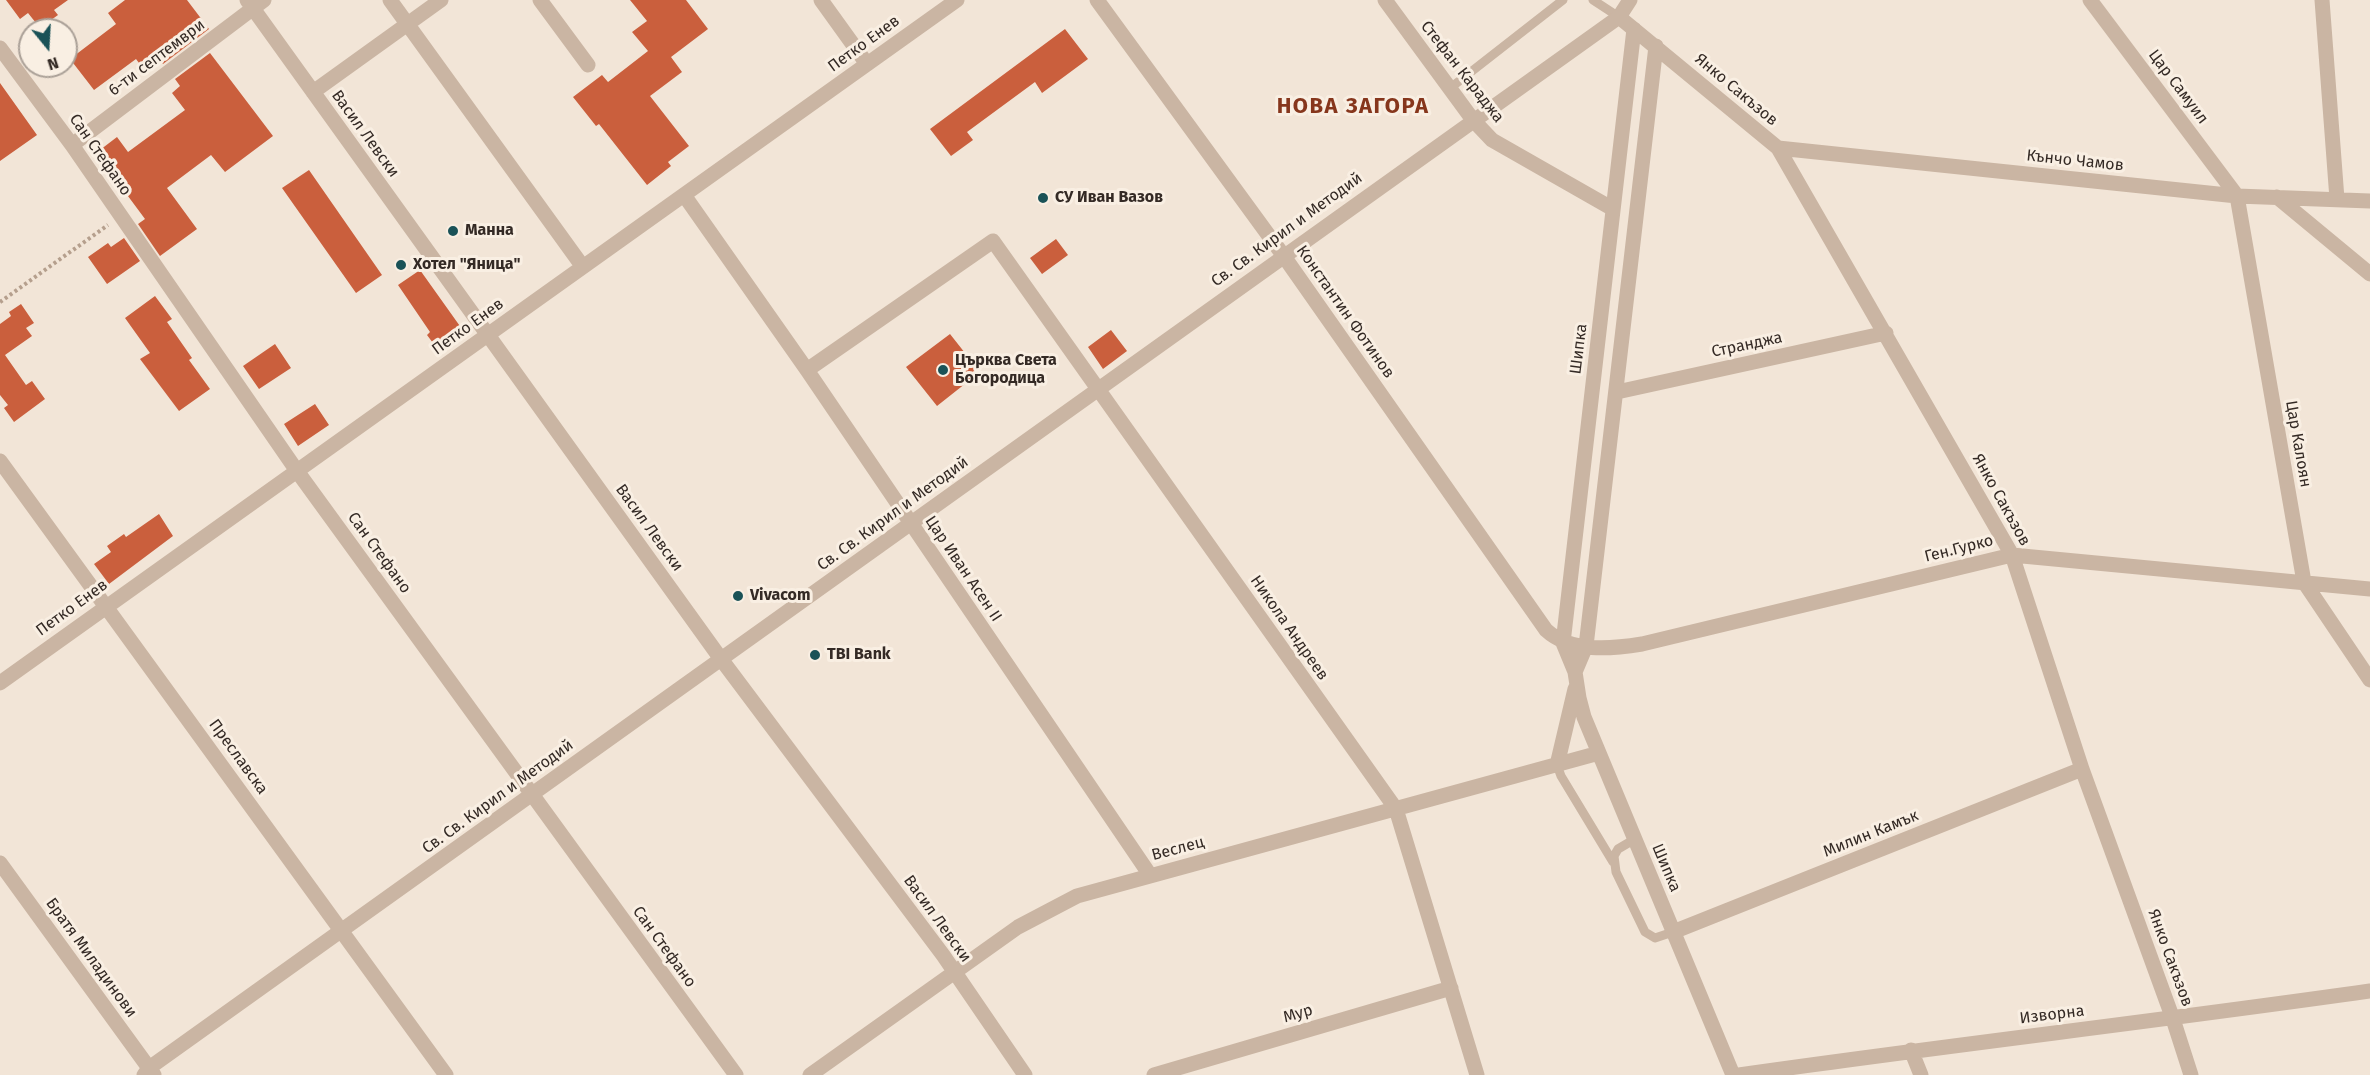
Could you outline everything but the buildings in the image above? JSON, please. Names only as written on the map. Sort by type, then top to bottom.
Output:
[{"type":"street","points":[[390,0],[583,267]]},
{"type":"street","points":[[313,92],[441,0]]},
{"type":"street","points":[[540,0],[588,65]]},
{"type":"street","points":[[820,0],[867,64]]},
{"type":"street","name":"Петко Енев","points":[[0,683],[957,0]]},
{"type":"street","name":"Константин Фотинов","points":[[1097,0],[1283,255],[1546,630],[1563,643]]},
{"type":"street","name":"Стефан Караджа","points":[[1385,0],[1473,120],[1492,140],[1613,209]]},
{"type":"street","name":"Св. Св. Кирил и Методий","points":[[149,1073],[342,930],[1283,255],[1619,17],[1630,0]]},
{"type":"street","name":"Цар Самуил","points":[[2090,0],[2237,196]]},
{"type":"street","points":[[2322,0],[2337,199]]},
{"type":"street","name":"Васил Левски","points":[[255,3],[313,92],[721,659],[954,972],[1025,1075]]},
{"type":"street","name":"6-ти септември","points":[[72,146],[255,3]]},
{"type":"street","name":"Янко Сакъзов","points":[[1619,17],[1778,148],[2012,555],[2082,769],[2173,1019],[2191,1075]]},
{"type":"street","name":"Шипка","points":[[1634,29],[1563,643],[1575,678],[1581,708],[1733,1075]]},
{"type":"street","points":[[1557,765],[1575,678],[1586,646],[1656,46]]},
{"type":"street","name":"Сан Стефано","points":[[0,48],[72,146],[297,471],[736,1075]]},
{"type":"street","name":"Кънчо Чамов","points":[[1778,148],[2237,196],[2370,201]]},
{"type":"street","name":"Цар Иван Асен II","points":[[684,195],[807,370],[1150,875]]},
{"type":"street","name":"Цар Калоян","points":[[2237,196],[2304,582],[2370,680]]},
{"type":"street","points":[[2277,197],[2370,274]]},
{"type":"street","name":"Никола Андреев","points":[[807,370],[993,241],[1396,809],[1477,1075]]},
{"type":"street","name":"Странджа","points":[[1617,392],[1886,333]]},
{"type":"street","name":"Преславска","points":[[0,461],[446,1075]]},
{"type":"street","name":"Ген.Гурко","points":[[1563,643],[1625,647],[1642,644],[2012,555],[2370,589]]},
{"type":"street","name":"Веслец","points":[[810,1075],[1018,927],[1077,896],[1599,753]]},
{"type":"street","name":"Милин Камък","points":[[1674,932],[2082,769]]},
{"type":"street","name":"Братя Миладинови","points":[[0,863],[149,1073]]},
{"type":"street","name":"Мур","points":[[1154,1075],[1451,988]]},
{"type":"street","name":"Изворна","points":[[1739,1075],[1911,1050],[2173,1019],[2370,991]]},
{"type":"street","points":[[1911,1050],[1920,1075]]},
{"type":"lane","points":[[1449,88],[1563,0]]},
{"type":"lane","points":[[1593,0],[1619,17]]},
{"type":"lane","points":[[1557,765],[1613,862],[1645,932],[1655,938],[1674,932]]},
{"type":"lane","points":[[1613,862],[1618,849],[1635,839]]},
{"type":"path","points":[[0,302],[120,215]]},
{"type":"place","name":"СУ Иван Вазов","points":[[1043,198]]},
{"type":"place","name":"Манна","points":[[453,231]]},
{"type":"place","name":"Хотел \"Яница\"","points":[[401,265]]},
{"type":"place","name":"Църква Света Богородица","points":[[943,370]]},
{"type":"place","name":"Vivacom","points":[[738,596]]},
{"type":"place","name":"TBI Bank","points":[[815,655]]},
{"type":"district","name":"НОВА ЗАГОРА","points":[[1353,107]]}]
